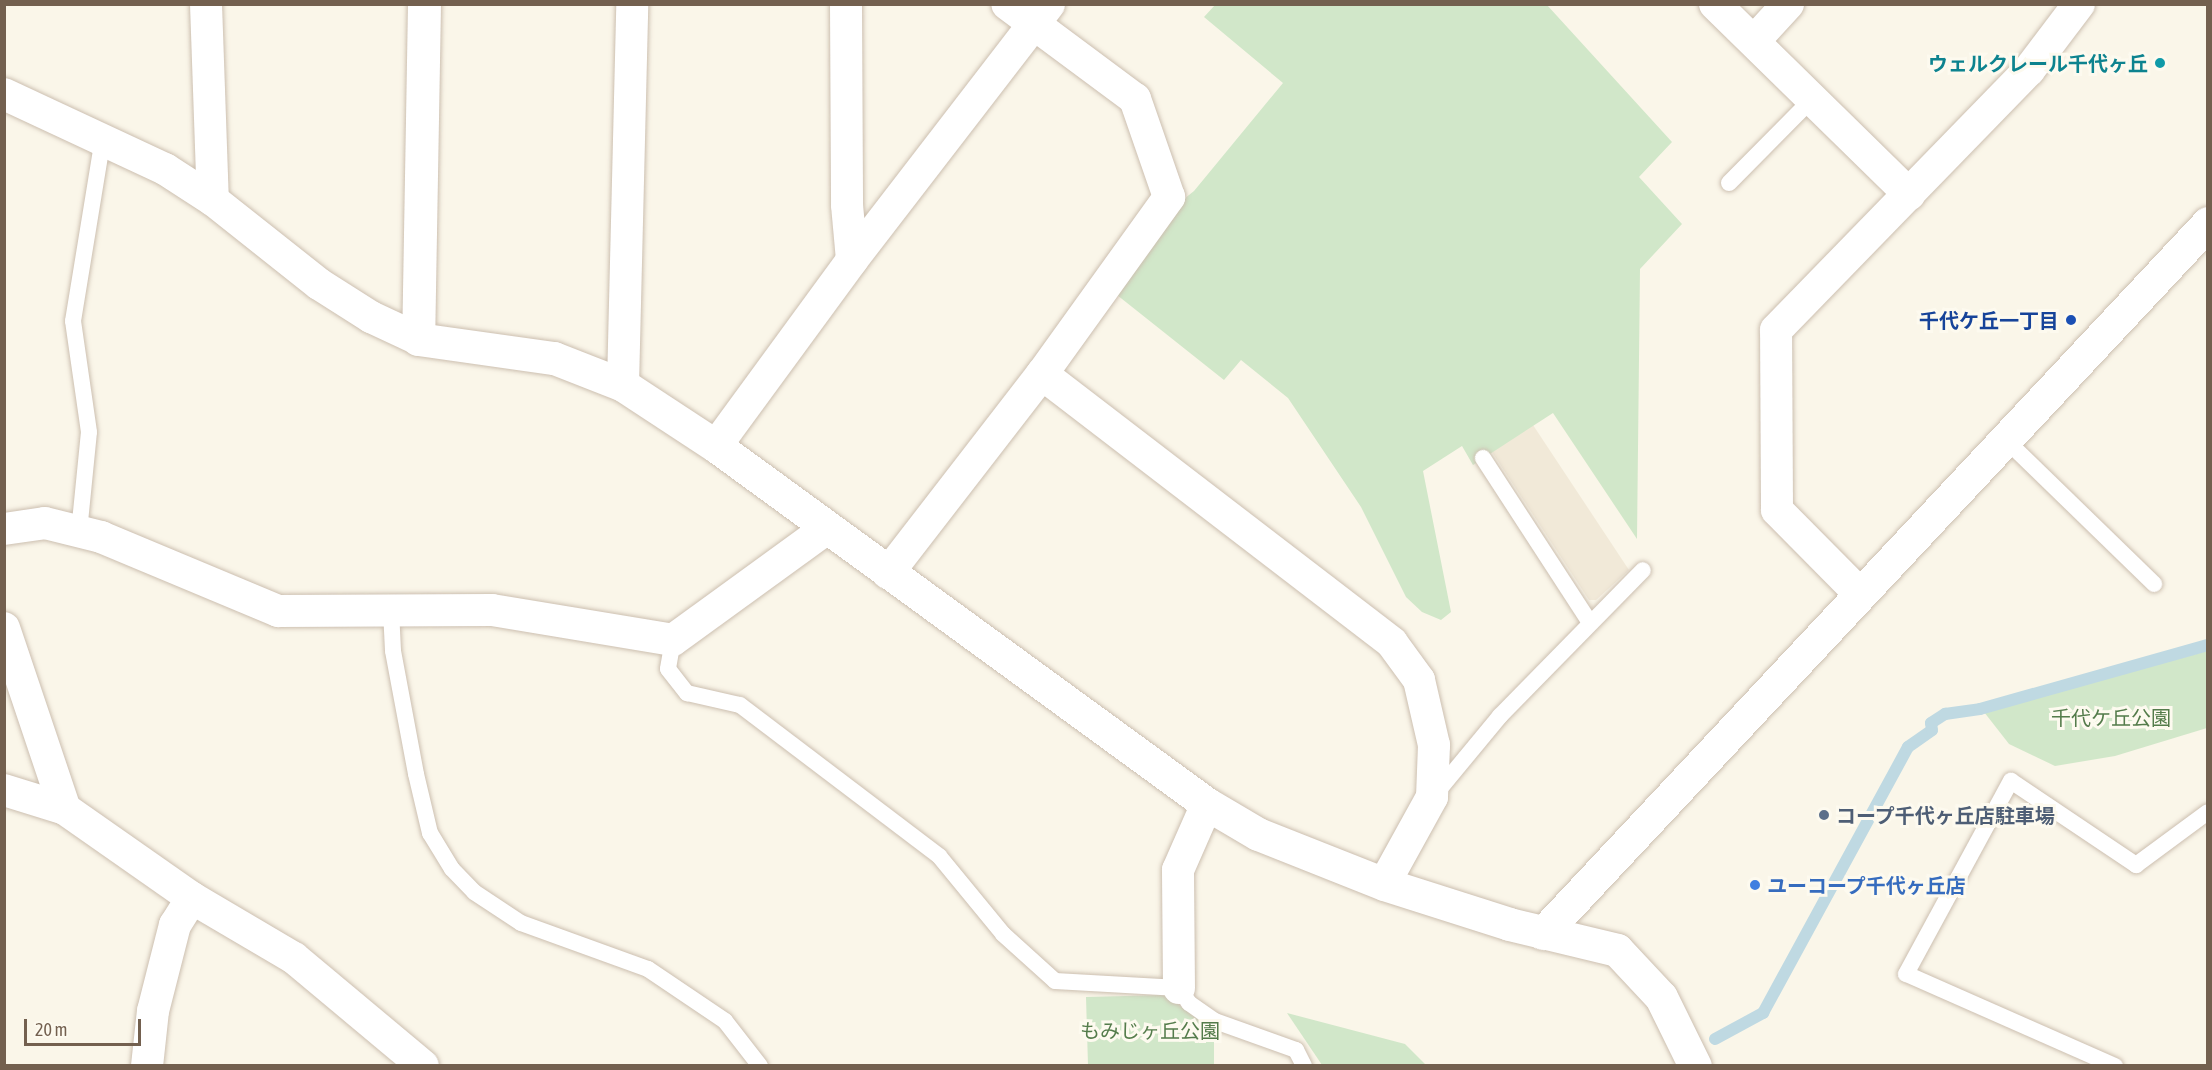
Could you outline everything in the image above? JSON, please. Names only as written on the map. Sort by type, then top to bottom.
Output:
[{"type":"street","points":[[206,4],[213,200]]},
{"type":"street","points":[[418,339],[424,4]]},
{"type":"street","points":[[623,385],[632,4]]},
{"type":"street","points":[[846,4],[847,206],[852,260]]},
{"type":"street","points":[[888,573],[1042,374],[1169,197],[1135,99],[1041,15],[1007,4]]},
{"type":"street","points":[[1715,4],[1755,40],[1909,194]]},
{"type":"street","points":[[1755,40],[1788,4]]},
{"type":"street","points":[[1860,594],[1777,510],[1776,330],[2029,70],[2079,4]]},
{"type":"street","points":[[716,446],[852,260],[1041,15]]},
{"type":"street","points":[[4,94],[103,137],[165,169],[213,200],[319,284],[371,317],[418,339],[554,358],[623,385],[716,446],[826,530],[1207,804],[1258,834],[1384,884],[1543,933],[1617,950],[1661,997],[1695,1065]]},
{"type":"street","points":[[1543,933],[2208,224]]},
{"type":"street","points":[[1042,374],[1392,643],[1419,680],[1434,745],[1432,797],[1384,884]]},
{"type":"street","points":[[4,529],[45,523],[101,537],[278,611],[492,610],[673,640],[826,530]]},
{"type":"street","points":[[4,628],[65,809]]},
{"type":"street","points":[[4,790],[65,809],[192,898],[294,958],[423,1065]]},
{"type":"street","points":[[1179,988],[1178,870],[1207,804]]},
{"type":"street","points":[[147,1065],[153,1011],[175,925],[192,898]]},
{"type":"lane","points":[[1729,183],[1812,99]]},
{"type":"lane","points":[[80,532],[89,432],[73,321],[103,137]]},
{"type":"lane","points":[[2005,439],[2154,584]]},
{"type":"lane","points":[[1483,458],[1590,621]]},
{"type":"lane","points":[[1432,797],[1500,716],[1642,570]]},
{"type":"lane","points":[[391,610],[393,651],[416,774],[430,833],[452,868],[474,892],[521,924],[648,969],[726,1021],[760,1065]]},
{"type":"lane","points":[[673,640],[668,669],[687,693],[740,705],[939,856],[1003,934],[1055,981],[1179,988],[1189,1003],[1215,1021],[1296,1050],[1304,1065]]},
{"type":"lane","points":[[2115,1065],[1906,974],[2011,781],[2136,865],[2208,812]]},
{"type":"shaded area","points":[[1533,425],[1629,570],[1596,600],[1589,600],[1492,452]]},
{"type":"green space","points":[[1215,5],[1547,5],[1672,142],[1639,177],[1682,224],[1640,269],[1637,539],[1553,413],[1473,465],[1462,446],[1423,471],[1451,612],[1441,620],[1422,612],[1406,597],[1361,507],[1288,398],[1241,360],[1224,380],[1112,291],[1179,203],[1194,191],[1283,83],[1204,17]]},
{"type":"green space","name":"千代ケ丘公園","points":[[2207,651],[2207,728],[2115,756],[2055,766],[2009,744],[1984,712]]},
{"type":"green space","name":"もみじヶ丘公園","points":[[1166,995],[1214,1032],[1214,1065],[1088,1065],[1086,997]]},
{"type":"green space","points":[[1287,1013],[1405,1044],[1426,1065],[1322,1065]]},
{"type":"waterway","points":[[1715,1039],[1763,1013],[1908,747],[1932,730],[1931,723],[1945,714],[1980,709],[2208,645]]},
{"type":"place","name":"ウェルクレール千代ヶ丘","points":[[2160,63]]},
{"type":"place","name":"千代ケ丘一丁目","points":[[2071,320]]},
{"type":"place","name":"コープ千代ヶ丘店駐車場","points":[[1824,815]]},
{"type":"place","name":"ユーコープ千代ヶ丘店","points":[[1755,885]]}]
